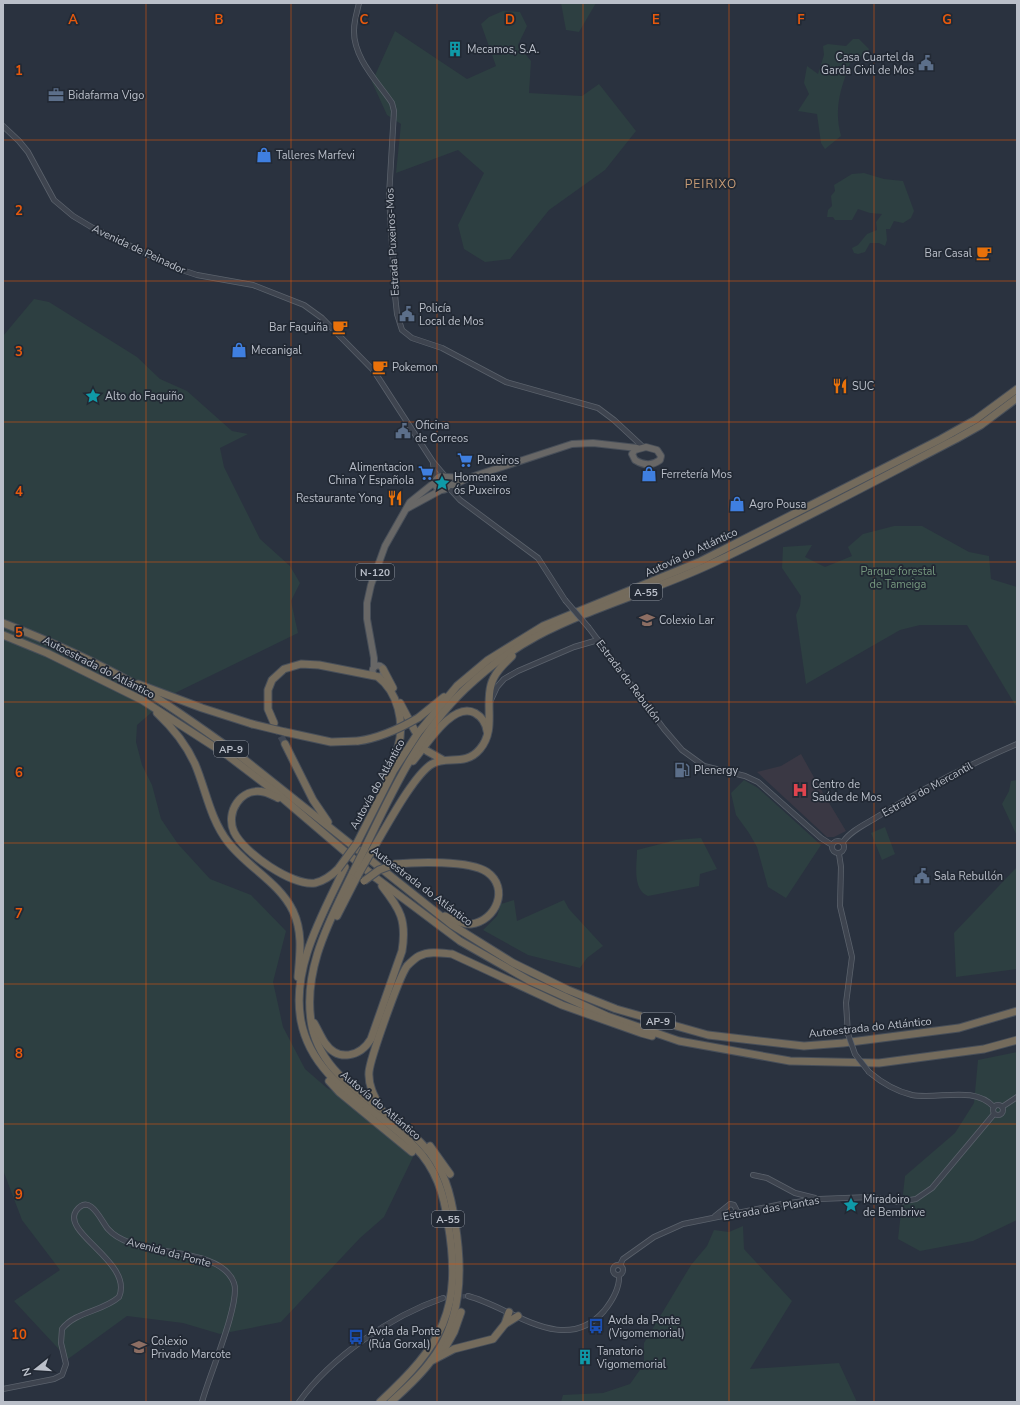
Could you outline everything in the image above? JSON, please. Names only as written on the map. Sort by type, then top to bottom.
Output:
[{"type":"highway","name":"Autovía do Atlántico","points":[[391,1402],[432,1361],[451,1322],[457,1302],[460,1284],[460,1257],[454,1213],[446,1182],[430,1154],[409,1131],[352,1086],[333,1068],[317,1040],[311,1018],[310,995],[312,971],[328,925],[367,852],[402,772],[424,736],[463,691],[488,668],[520,646],[561,625],[713,563],[981,425],[1016,393]]},
{"type":"highway","name":"Autovía do Atlántico","points":[[380,1402],[404,1380],[425,1356],[444,1321],[451,1298],[454,1271],[446,1209],[436,1176],[423,1156],[402,1135],[343,1088],[319,1064],[303,1029],[300,1012],[300,997],[303,971],[312,938],[342,868],[357,843],[394,770],[418,733],[457,686],[488,660],[542,626],[699,562],[997,410]]},
{"type":"highway","name":"N-120","points":[[408,508],[449,486],[468,478],[563,446],[593,443],[636,450]]},
{"type":"highway","points":[[616,447],[636,450]]},
{"type":"highway","name":"N-120","points":[[376,676],[372,672],[374,667],[372,642],[367,618],[367,603],[371,584],[394,527],[408,508],[413,498],[440,476],[468,478]]},
{"type":"highway","points":[[445,476],[449,486]]},
{"type":"highway","points":[[435,480],[436,486],[441,490]]},
{"type":"highway","name":"Autoestrada do Atlántico","points":[[3,623],[73,652],[120,676],[201,728],[336,832],[404,889],[452,925],[513,963],[568,990],[616,1009],[708,1035],[804,1046],[843,1043],[959,1028],[1017,1011]]},
{"type":"highway","name":"Autoestrada do Atlántico","points":[[3,635],[47,653],[142,700],[227,755],[290,805],[376,878],[460,941],[530,981],[607,1016],[679,1040],[790,1061],[879,1063],[984,1049],[1017,1040]]},
{"type":"highway","name":"N-120","points":[[372,642],[383,668]]},
{"type":"highway","points":[[367,852],[420,775],[429,766],[438,761],[460,760],[472,756],[480,749],[490,729],[490,685],[493,678],[520,646]]},
{"type":"highway","points":[[274,723],[268,709],[268,690],[272,680],[284,669],[301,664],[319,665],[376,676],[383,675],[383,668]]},
{"type":"highway","points":[[374,667],[378,666],[383,668],[414,731]]},
{"type":"highway","points":[[355,672],[378,682],[400,703]]},
{"type":"highway","points":[[120,676],[202,708],[252,724],[331,742],[358,741],[393,731],[418,718],[457,686]]},
{"type":"highway","points":[[374,809],[376,799],[399,746],[400,716],[390,688],[376,676]]},
{"type":"highway","points":[[142,700],[171,726],[185,746],[195,764],[212,815],[227,841],[242,858],[281,893],[292,910],[296,920],[300,941],[297,980],[300,997]]},
{"type":"highway","points":[[402,772],[447,720],[461,712],[472,712],[480,716],[485,724],[486,739]]},
{"type":"highway","points":[[285,744],[313,800],[336,832]]},
{"type":"highway","points":[[429,766],[432,758],[428,752],[440,759],[449,761]]},
{"type":"highway","points":[[290,805],[264,792],[246,795],[238,802],[232,816],[232,823],[236,836],[261,860],[299,882],[308,883],[320,881],[342,868]]},
{"type":"highway","points":[[328,925],[336,917],[347,899],[364,881],[379,870],[395,864],[414,862],[465,865],[478,868],[487,873],[496,882],[498,902],[492,914],[482,922],[470,925],[439,914]]},
{"type":"highway","points":[[347,899],[356,873]]},
{"type":"highway","points":[[311,1018],[325,1043],[333,1052],[339,1055],[347,1056],[358,1053],[368,1045],[371,1039],[402,951],[404,930],[403,922],[396,904],[376,878]]},
{"type":"highway","points":[[381,1109],[370,1088],[370,1064],[400,980],[407,967],[418,956],[427,953],[437,952],[452,954],[525,989],[575,1010],[641,1033],[679,1040]]},
{"type":"highway","points":[[319,1064],[323,1073],[338,1092],[412,1152]]},
{"type":"highway","points":[[409,1131],[418,1135],[428,1144],[450,1174]]},
{"type":"highway","points":[[441,1355],[454,1332],[461,1312]]},
{"type":"highway","points":[[505,1324],[509,1312]]},
{"type":"highway","points":[[432,1361],[461,1346],[493,1339],[505,1324],[518,1316]]},
{"type":"street","name":"Estrada Puxeiros-Mos","points":[[359,3],[354,30],[357,47],[366,65],[392,103],[394,111],[389,196],[395,295],[397,314],[402,330],[412,338],[442,348],[506,382],[598,408],[614,420],[632,438]]},
{"type":"street","name":"Avenida de Peinador","points":[[3,126],[28,152],[54,200],[73,216],[94,228],[176,268],[197,275],[253,285],[304,305],[322,318],[374,371],[433,462],[445,476]]},
{"type":"street","points":[[626,448],[631,443],[632,438]]},
{"type":"street","points":[[632,438],[636,450]]},
{"type":"street","points":[[632,438],[636,450]]},
{"type":"street","name":"Avenida de Peinador","points":[[433,462],[435,480]]},
{"type":"street","name":"Estrada do Rebullón","points":[[449,486],[460,500],[538,558],[565,600],[589,628],[674,741],[691,758],[704,766],[745,776],[758,782],[821,838],[832,845]]},
{"type":"street","points":[[489,708],[497,687],[504,679],[518,671],[574,647],[598,640]]},
{"type":"street","name":"Estrada do Mercantil","points":[[843,842],[855,831],[926,788],[966,767],[1017,744]]},
{"type":"street","points":[[837,841],[843,842],[845,848],[839,854],[834,852],[832,845],[837,841]]},
{"type":"street","points":[[839,854],[841,867],[840,906],[852,957],[846,1011],[848,1034],[855,1054],[869,1072],[891,1088],[923,1096],[973,1095],[983,1097],[994,1107]]},
{"type":"street","points":[[994,1107],[999,1105],[1002,1107],[1017,1097]]},
{"type":"street","points":[[994,1107],[992,1110],[994,1114],[1001,1115],[1003,1110],[1002,1107]]},
{"type":"street","name":"Estrada das Plantas","points":[[620,1265],[623,1259],[663,1232],[683,1224],[778,1205],[818,1199],[871,1197],[899,1202],[916,1199],[932,1188],[994,1114]]},
{"type":"street","points":[[753,1175],[767,1178],[795,1193],[818,1199]]},
{"type":"street","points":[[712,1218],[730,1204],[734,1205],[738,1213]]},
{"type":"street","name":"Avenida da Ponte","points":[[3,1389],[54,1379],[62,1375],[66,1364],[61,1342],[62,1329],[74,1317],[109,1304],[119,1297],[121,1286],[116,1270],[85,1237],[75,1222],[75,1212],[81,1207],[91,1206],[95,1208],[108,1229],[119,1238],[136,1245],[211,1261],[225,1270],[231,1277],[235,1293],[232,1309],[202,1402]]},
{"type":"street","points":[[724,1209],[725,1216]]},
{"type":"street","points":[[468,1296],[480,1299],[549,1330],[562,1331],[581,1326],[594,1320],[608,1306],[617,1290],[619,1275],[623,1270],[620,1265],[615,1266],[613,1270],[615,1274],[619,1275]]},
{"type":"street","points":[[299,1402],[314,1383],[327,1371],[375,1332],[420,1307],[443,1298]]},
{"type":"shaded area","name":"Centro de Saúde de Mos","points":[[801,754],[846,831],[834,837],[827,837],[757,772],[781,766]]},
{"type":"green space","points":[[561,3],[596,3],[579,32],[566,30]]},
{"type":"green space","points":[[503,11],[520,12],[527,26],[518,45],[531,61],[529,93],[582,96],[599,84],[636,131],[605,170],[549,210],[510,259],[485,262],[464,249],[458,225],[484,173],[458,150],[396,173],[401,124],[387,115],[372,82],[395,31],[467,79],[496,66],[481,24],[489,17]]},
{"type":"green space","points":[[853,39],[859,39],[869,49],[866,57],[852,58],[842,87],[838,105],[841,136],[825,149],[821,143],[817,114],[798,111],[809,94],[804,83],[807,66],[818,74],[824,55],[823,46],[828,44],[846,46]]},
{"type":"green space","points":[[864,173],[884,179],[903,181],[914,211],[911,218],[903,223],[894,221],[890,229],[886,229],[887,240],[885,246],[879,243],[870,243],[865,252],[858,254],[854,253],[852,248],[858,245],[867,234],[877,230],[876,222],[882,214],[870,213],[858,209],[852,220],[835,220],[833,217],[827,217],[828,210],[832,206],[831,196],[835,191],[834,185],[852,174]]},
{"type":"green space","points":[[34,299],[49,302],[137,357],[160,379],[187,391],[232,431],[248,434],[220,448],[224,467],[260,539],[290,566],[300,583],[291,601],[298,633],[173,694],[137,725],[136,742],[142,765],[152,785],[161,819],[178,844],[210,879],[251,895],[286,931],[273,982],[283,1027],[305,1069],[327,1088],[366,1109],[406,1142],[413,1157],[384,1217],[360,1238],[281,1322],[220,1334],[183,1323],[127,1316],[68,1359],[14,1301],[60,1270],[22,1220],[3,1170],[3,336]]},
{"type":"green space","name":"Parque forestal de Tameiga","points":[[894,526],[922,526],[969,552],[989,556],[991,579],[1017,587],[1017,708],[967,625],[920,625],[900,630],[806,684],[796,615],[800,606],[801,596],[782,568],[783,547],[812,545],[805,557],[825,567],[852,556],[848,547],[863,534]]},
{"type":"green space","points":[[744,780],[758,788],[821,845],[786,898],[768,887],[757,847],[736,815],[731,793]]},
{"type":"green space","points":[[1017,780],[1017,836],[1002,804],[1009,791],[1011,781]]},
{"type":"green space","points":[[885,827],[895,854],[882,860],[871,833]]},
{"type":"green space","points":[[701,838],[717,869],[700,874],[699,886],[648,896],[643,893],[637,882],[636,876],[637,850],[676,840]]},
{"type":"green space","points":[[1017,867],[1017,969],[956,977],[954,933]]},
{"type":"green space","points":[[514,900],[517,921],[564,900],[569,909],[603,946],[587,958],[580,968],[528,955],[483,930],[497,916],[501,904]]},
{"type":"green space","points":[[1017,1052],[1017,1220],[973,1241],[920,1251],[898,1239],[905,1176],[955,1133],[974,1103],[978,1060]]},
{"type":"green space","points":[[743,1226],[744,1249],[792,1301],[750,1369],[839,1363],[857,1402],[561,1402],[563,1395],[603,1393],[630,1384],[644,1364],[644,1343],[691,1265],[707,1246],[714,1230],[729,1232]]},
{"type":"tunnel","points":[[276,727],[285,744]]},
{"type":"tunnel","points":[[443,1298],[468,1296]]},
{"type":"place","name":"Mecamos, S.A.","points":[[455,49]]},
{"type":"place","name":"Casa Cuartel da Garda Civil de Mos","points":[[926,63]]},
{"type":"place","name":"Bidafarma Vigo","points":[[56,95]]},
{"type":"place","name":"Talleres Marfevi","points":[[264,155]]},
{"type":"place","name":"Bar Casal","points":[[984,253]]},
{"type":"place","name":"Policía Local de Mos","points":[[407,314]]},
{"type":"place","name":"Bar Faquiña","points":[[340,327]]},
{"type":"place","name":"Mecanigal","points":[[239,350]]},
{"type":"place","name":"Pokemon","points":[[380,367]]},
{"type":"place","name":"SUC","points":[[840,386]]},
{"type":"place","name":"Alto do Faquiño","points":[[93,396]]},
{"type":"place","name":"Oficina de Correos","points":[[403,431]]},
{"type":"place","name":"Puxeiros","points":[[465,460]]},
{"type":"place","name":"Alimentacion China Y Española","points":[[426,473]]},
{"type":"place","name":"Ferretería Mos","points":[[649,474]]},
{"type":"place","name":"Homenaxe ós Puxeiros","points":[[442,483]]},
{"type":"place","name":"Restaurante Yong","points":[[395,498]]},
{"type":"place","name":"Agro Pousa","points":[[737,504]]},
{"type":"place","name":"Colexio Lar","points":[[647,620]]},
{"type":"place","name":"Plenergy","points":[[682,770]]},
{"type":"place","name":"Centro de Saúde de Mos","points":[[800,790]]},
{"type":"place","name":"Sala Rebullón","points":[[922,876]]},
{"type":"place","name":"Miradoiro de Bembrive","points":[[851,1205]]},
{"type":"place","name":"Avda da Ponte (Vigomemorial)","points":[[596,1326]]},
{"type":"place","name":"Avda da Ponte (Rúa Gorxal)","points":[[356,1337]]},
{"type":"place","name":"Colexio Privado Marcote","points":[[139,1347]]},
{"type":"place","name":"Tanatorio Vigomemorial","points":[[585,1357]]},
{"type":"district","name":"PEIRIXO","points":[[711,184]]}]
